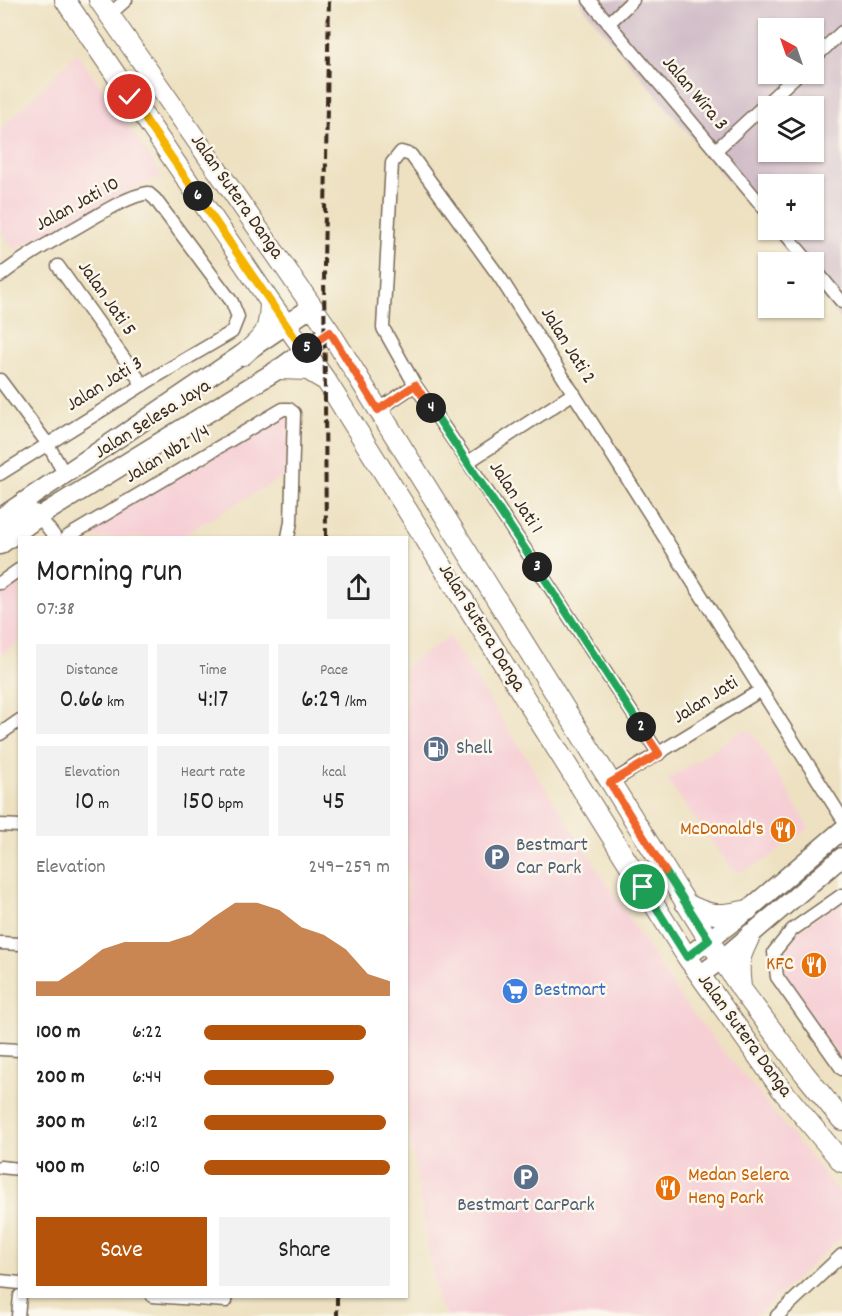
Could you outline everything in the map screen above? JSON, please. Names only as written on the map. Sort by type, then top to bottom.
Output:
[{"type":"main road","name":"Jalan Sutera Danga","points":[[65,0],[327,382],[687,957],[782,1090],[842,1162]]},
{"type":"main road","name":"Jalan Sutera Danga","points":[[104,8],[330,332],[685,903],[742,990],[842,1120]]},
{"type":"main road","points":[[243,356],[267,330],[270,302]]},
{"type":"main road","name":"Jalan Selesa Jaya","points":[[0,518],[64,473],[243,356],[312,307]]},
{"type":"main road","name":"Jalan Selesa Jaya","points":[[0,545],[40,516],[279,369],[330,332]]},
{"type":"main road","points":[[279,369],[308,370],[327,382]]},
{"type":"main road","points":[[687,957],[842,830]]},
{"type":"main road","points":[[700,975],[842,857]]},
{"type":"main road","points":[[685,903],[704,913],[724,915],[747,910]]},
{"type":"main road","points":[[742,990],[739,956],[751,934]]},
{"type":"street","points":[[104,8],[126,0]]},
{"type":"street","name":"Jalan Wira 3","points":[[589,0],[758,201]]},
{"type":"street","points":[[609,23],[633,0]]},
{"type":"street","points":[[824,49],[842,32]]},
{"type":"street","points":[[716,150],[787,84]]},
{"type":"street","name":"Jalan Jati 2","points":[[415,385],[382,328],[392,163],[401,152],[411,155],[501,279],[842,818]]},
{"type":"street","name":"Jalan Jati 10","points":[[0,276],[25,256],[136,195],[148,193],[155,199],[232,302],[238,317],[232,332]]},
{"type":"street","points":[[790,240],[801,252]]},
{"type":"street","name":"Jalan Jati 5","points":[[58,266],[143,385]]},
{"type":"street","points":[[824,280],[842,302]]},
{"type":"street","name":"Jalan Jati 3","points":[[0,474],[47,443],[232,332]]},
{"type":"street","points":[[0,380],[47,443],[64,473]]},
{"type":"street","points":[[378,410],[415,385]]},
{"type":"street","name":"Jalan Jati 1","points":[[415,385],[659,754]]},
{"type":"street","points":[[468,462],[574,393]]},
{"type":"street","name":"Jalan Nb2 1/4","points":[[69,536],[283,409],[289,409],[294,413],[291,522],[288,536]]},
{"type":"street","points":[[0,529],[29,511],[40,516],[54,536]]},
{"type":"street","points":[[0,583],[18,570]]},
{"type":"street","name":"Jalan Jati","points":[[610,783],[761,690]]},
{"type":"street","points":[[0,734],[18,721]]},
{"type":"street","points":[[0,825],[18,826]]},
{"type":"street","points":[[842,895],[792,930],[774,952],[777,977],[842,1069]]},
{"type":"street","points":[[0,943],[18,944]]},
{"type":"street","points":[[0,1048],[18,1050]]},
{"type":"street","points":[[0,1167],[18,1168]]},
{"type":"street","points":[[777,1316],[842,1255]]},
{"type":"street","points":[[0,1281],[18,1283]]},
{"type":"street","points":[[18,1316],[20,1298]]},
{"type":"street","points":[[182,1298],[226,1301]]},
{"type":"shaded area","points":[[578,0],[842,0],[842,320],[824,298],[824,252],[787,252],[776,240],[824,240],[824,174],[758,174],[758,217]]},
{"type":"shaded area","points":[[77,53],[162,175],[14,250],[0,229],[0,130]]},
{"type":"shaded area","points":[[286,412],[289,416],[287,474],[182,536],[78,536]]},
{"type":"shaded area","points":[[18,576],[18,643],[0,655],[0,589]]},
{"type":"shaded area","points":[[449,637],[681,999],[842,1196],[842,1236],[756,1316],[449,1316],[437,1303],[409,1130],[408,1109],[408,665]]},
{"type":"shaded area","points":[[743,730],[752,732],[808,829],[768,858],[744,871],[737,872],[731,868],[667,780]]},
{"type":"shaded area","points":[[842,900],[842,1061],[782,975],[779,954],[795,933]]},
{"type":"railway","points":[[326,536],[324,265],[329,0]]},
{"type":"railway","points":[[337,1298],[337,1316]]},
{"type":"place","name":"Shell","points":[[436,749]]},
{"type":"place","name":"McDonald's","points":[[783,830]]},
{"type":"place","name":"Bestmart Car Park","points":[[497,857]]},
{"type":"place","name":"KFC","points":[[814,965]]},
{"type":"place","name":"Bestmart","points":[[515,991]]},
{"type":"place","name":"Bestmart CarPark","points":[[526,1177]]},
{"type":"place","name":"Medan Selera Heng Park","points":[[668,1188]]},
{"type":"route","points":[[130,97],[304,351],[330,332],[378,410],[415,385],[659,754],[610,783],[709,940],[687,957],[643,887]]}]
